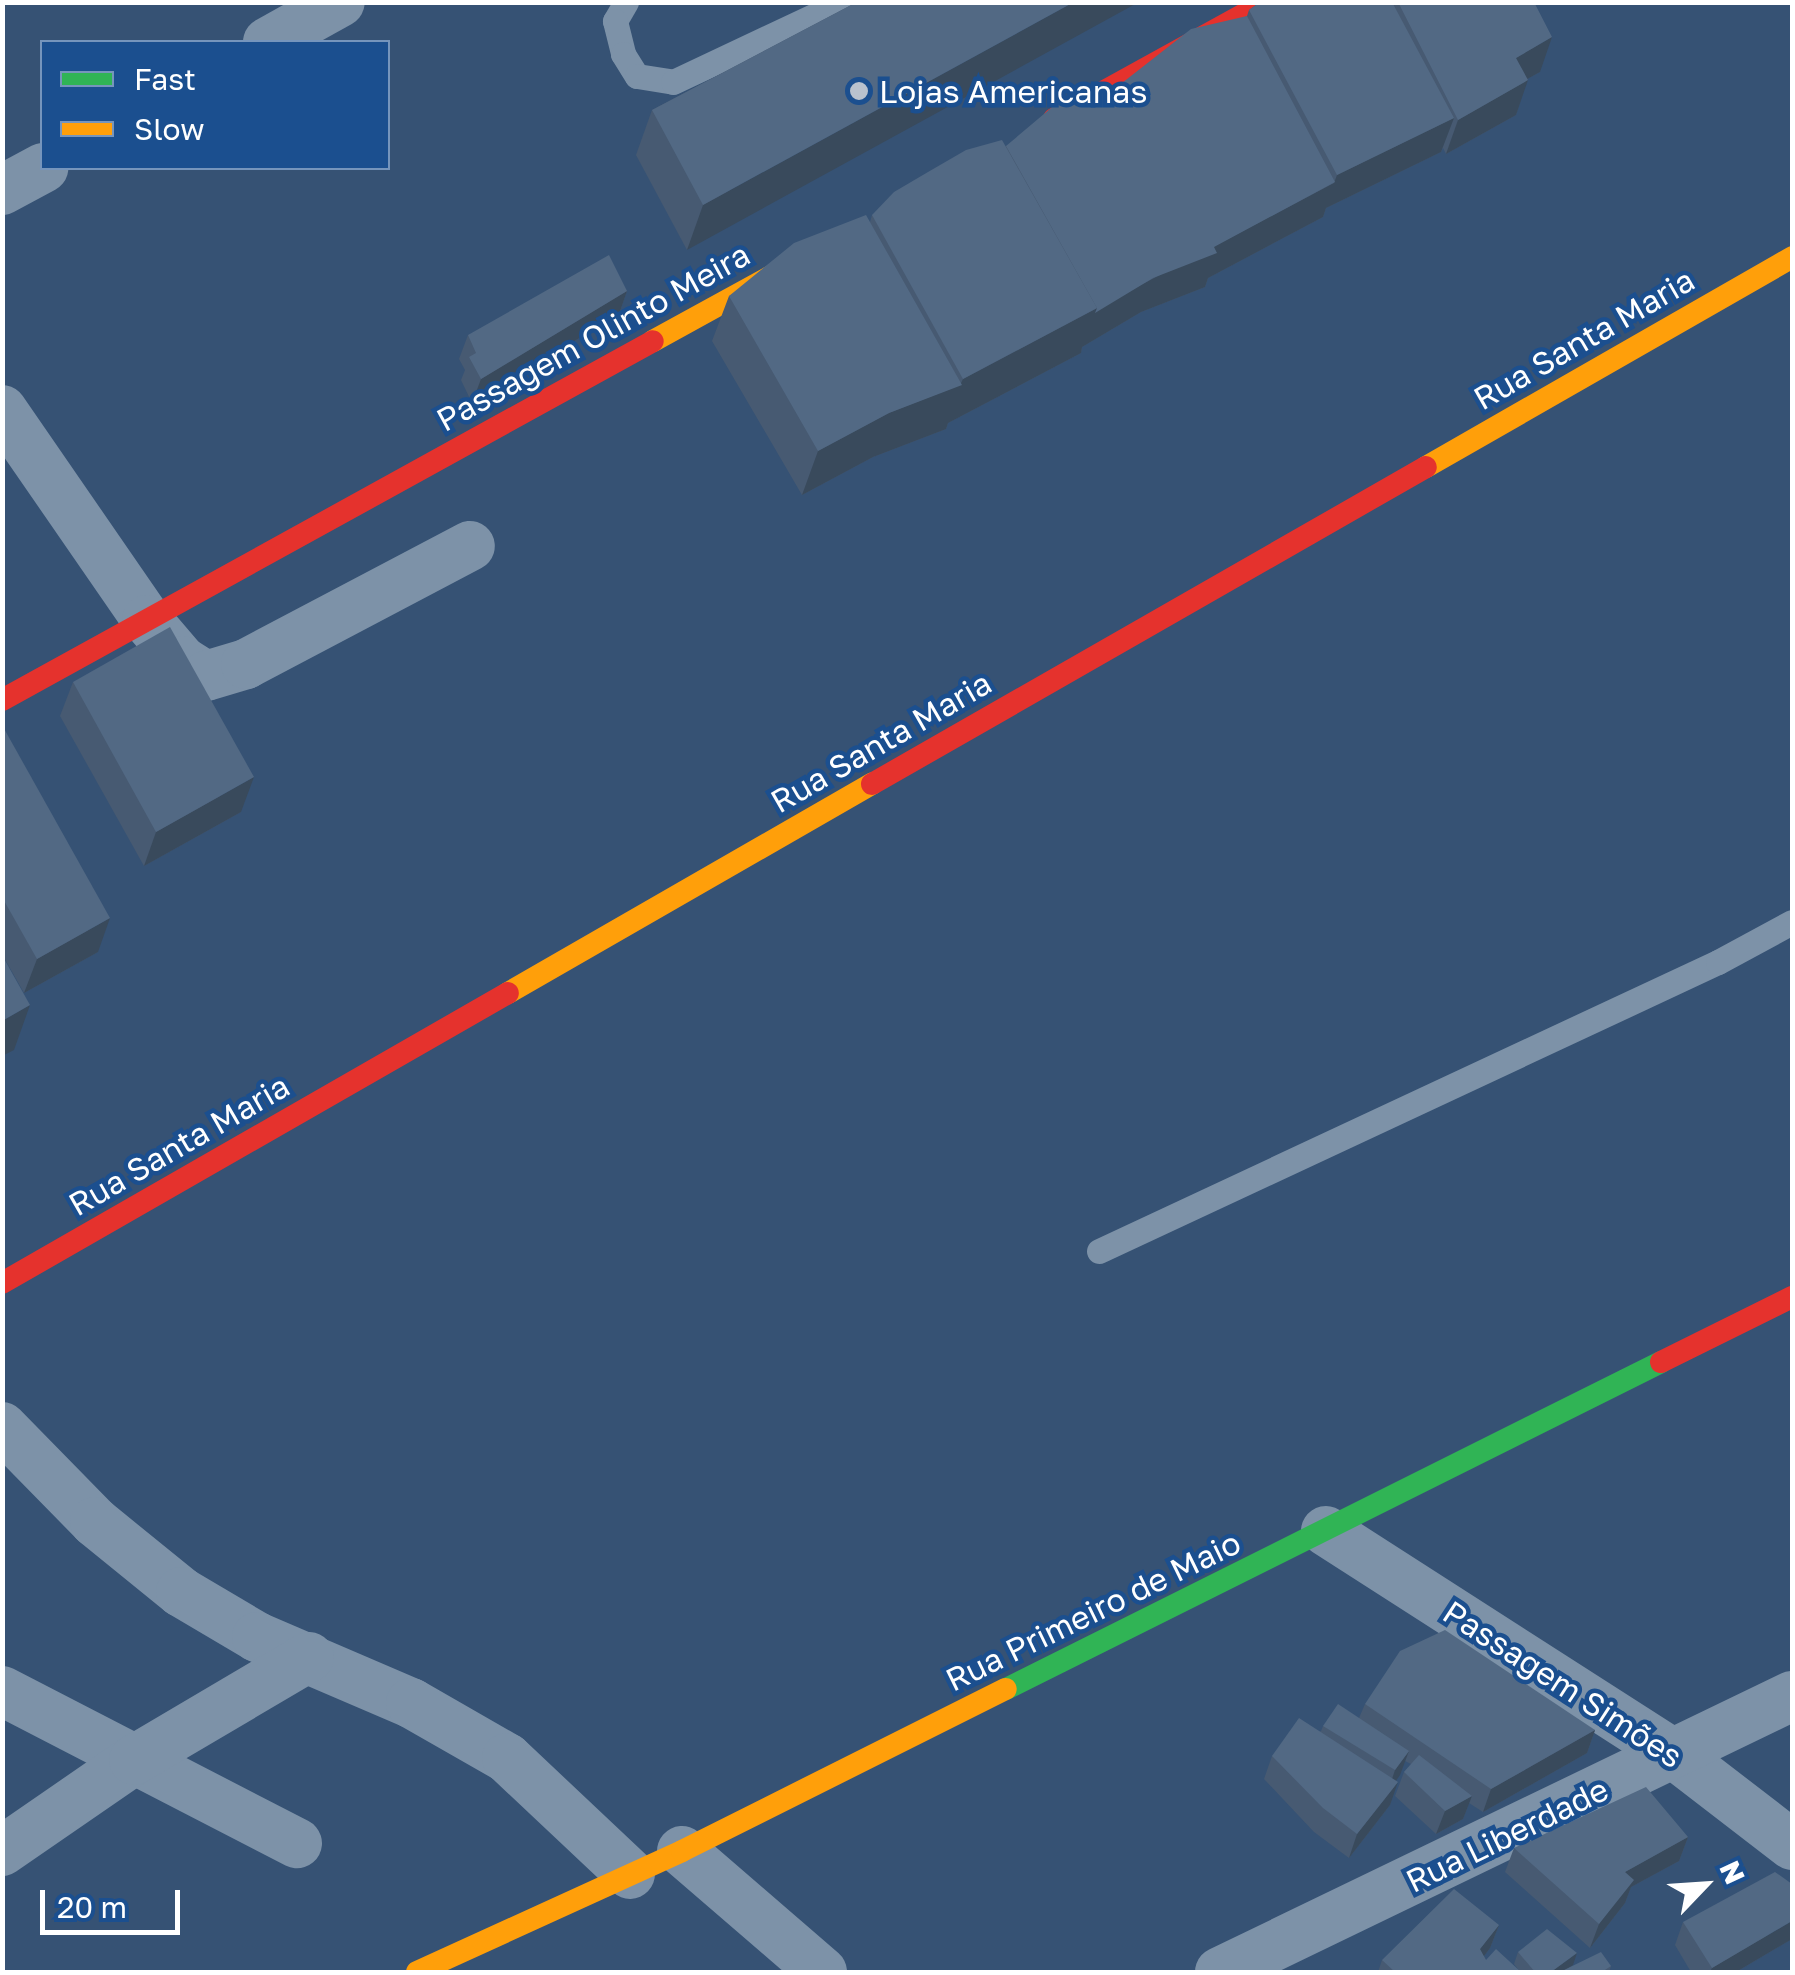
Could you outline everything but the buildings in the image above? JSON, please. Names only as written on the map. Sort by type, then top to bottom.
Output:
[{"type":"street","points":[[272,40],[340,2]]},
{"type":"street","points":[[1039,128],[1266,2]]},
{"type":"street","points":[[2,190],[40,170]]},
{"type":"street","name":"Passagem Olinto Meira","points":[[2,700],[812,254]]},
{"type":"street","name":"Rua Santa Maria","points":[[2,1283],[1792,257]]},
{"type":"street","points":[[2,410],[147,620],[182,661],[206,676],[246,664],[470,546]]},
{"type":"street","name":"Rua Primeiro de Maio","points":[[417,1972],[682,1851],[1792,1297]]},
{"type":"street","points":[[2,1427],[95,1522],[181,1592],[258,1637],[410,1703],[507,1758],[630,1874]]},
{"type":"street","name":"Passagem Simões","points":[[1326,1532],[1674,1754],[1792,1845]]},
{"type":"street","points":[[2,1852],[134,1760],[309,1658]]},
{"type":"street","points":[[2,1691],[297,1843]]},
{"type":"street","name":"Rua Liberdade","points":[[1220,1972],[1792,1696]]},
{"type":"street","points":[[682,1851],[822,1972]]},
{"type":"lane","points":[[626,2],[615,21],[623,54],[637,76],[673,82],[843,2]]},
{"type":"lane","points":[[1099,1251],[1718,962],[1792,922]]},
{"type":"traffic: fast","points":[[1006,1689],[1661,1362]]},
{"type":"traffic: slow","points":[[1426,467],[1792,257]]},
{"type":"traffic: slow","points":[[653,341],[791,265]]},
{"type":"traffic: slow","points":[[508,993],[872,784]]},
{"type":"traffic: slow","points":[[417,1972],[682,1851],[1006,1689]]},
{"type":"traffic: jam","points":[[1054,119],[1266,2]]},
{"type":"traffic: jam","points":[[2,700],[653,341]]},
{"type":"traffic: jam","points":[[872,784],[1426,467]]},
{"type":"traffic: jam","points":[[2,1283],[508,993]]},
{"type":"traffic: jam","points":[[1661,1362],[1792,1297]]},
{"type":"place","name":"Lojas Americanas","points":[[859,91]]}]
